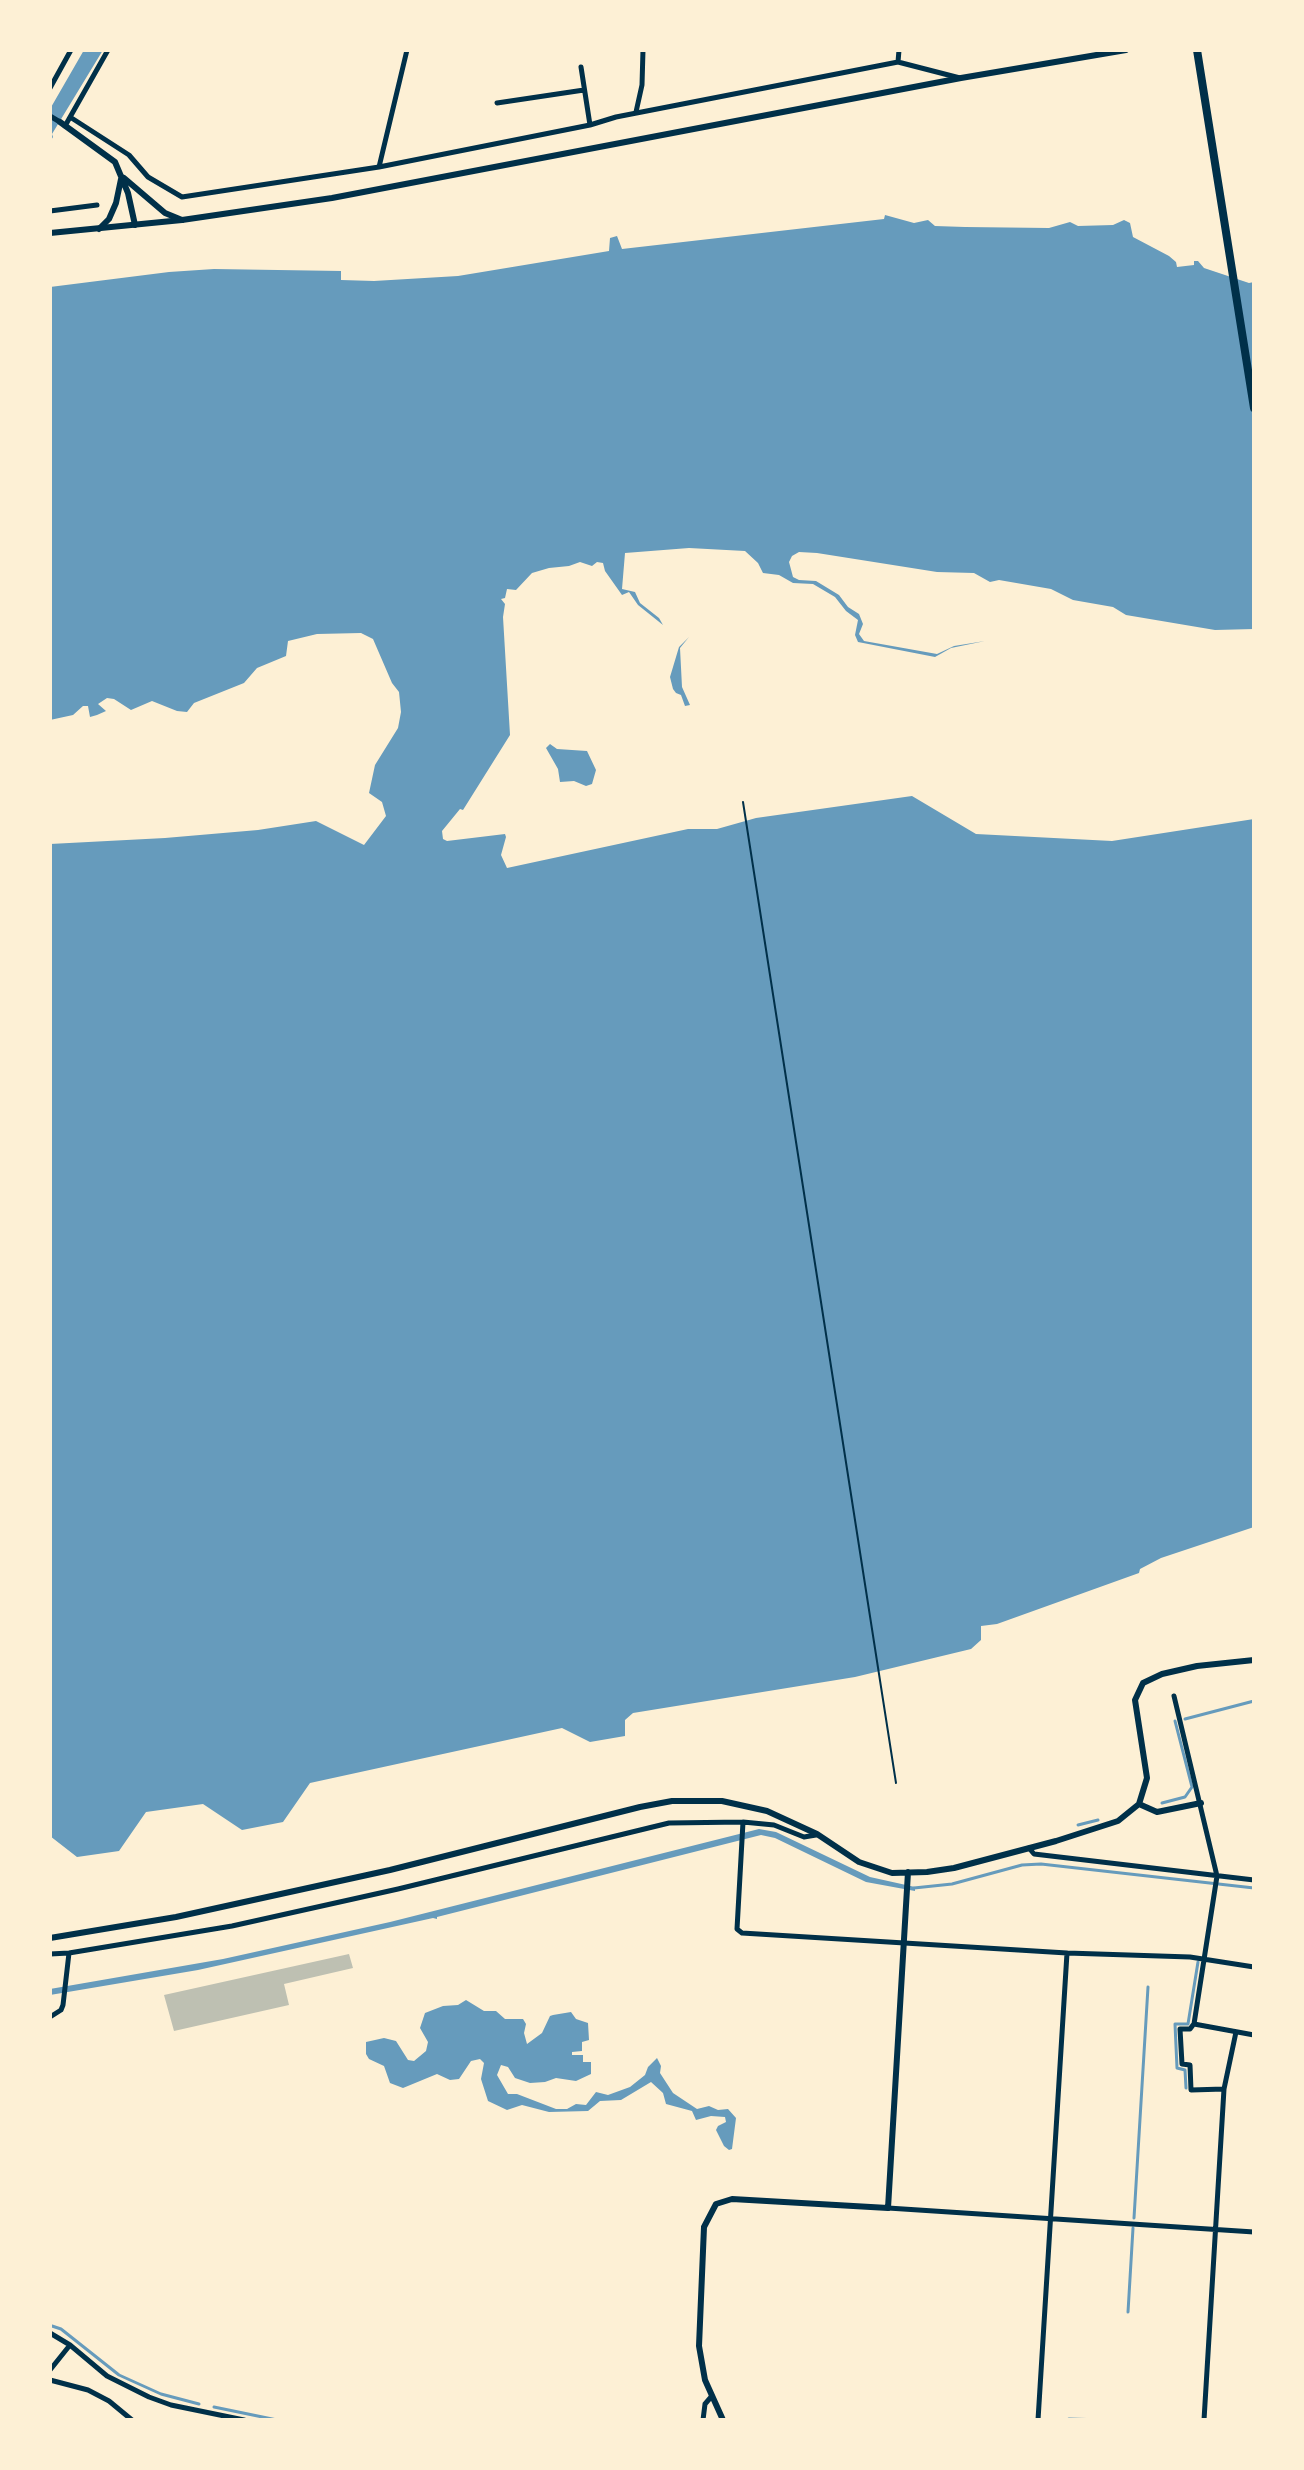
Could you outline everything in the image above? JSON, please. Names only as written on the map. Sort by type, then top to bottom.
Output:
[{"type":"highway","points":[[1197,50],[1254,408]]},
{"type":"street","points":[[50,88],[71,50]]},
{"type":"street","points":[[62,124],[70,117],[108,50]]},
{"type":"street","points":[[379,167],[407,50]]},
{"type":"street","points":[[636,113],[642,85],[643,50]]},
{"type":"street","points":[[898,62],[899,50]]},
{"type":"street","points":[[50,233],[182,220],[434,180],[961,78],[1126,50]]},
{"type":"street","points":[[70,117],[129,155],[148,177],[182,197],[379,167],[898,62],[961,78]]},
{"type":"street","points":[[581,67],[590,125]]},
{"type":"street","points":[[497,103],[584,90]]},
{"type":"street","points":[[50,116],[115,162],[135,225]]},
{"type":"street","points":[[121,176],[153,204],[182,220]]},
{"type":"street","points":[[99,229],[109,219],[116,203],[121,176]]},
{"type":"street","points":[[50,209],[56,205],[57,210],[97,205]]},
{"type":"street","points":[[50,1938],[176,1917],[375,1873],[672,1801],[722,1801],[767,1811],[817,1834],[859,1862],[882,1871],[908,1876],[954,1868],[1118,1821],[1139,1804],[1147,1778],[1135,1700],[1143,1683],[1162,1674],[1197,1666],[1254,1660]]},
{"type":"street","points":[[1174,1696],[1217,1878],[1194,2024],[1190,2029],[1180,2029],[1182,2064],[1190,2065],[1191,2090],[1224,2089]]},
{"type":"street","points":[[1139,1804],[1157,1812],[1201,1803]]},
{"type":"street","points":[[743,1822],[737,1929],[742,1933],[1205,1959],[1254,1967]]},
{"type":"street","points":[[50,1954],[232,1926],[669,1823],[743,1822],[774,1825],[804,1837],[817,1834]]},
{"type":"street","points":[[1029,1848],[1034,1854],[1254,1880]]},
{"type":"street","points":[[888,2208],[908,1876]]},
{"type":"street","points":[[50,2017],[61,2010],[69,1953]]},
{"type":"street","points":[[1038,2420],[1067,1953]]},
{"type":"street","points":[[1194,2024],[1254,2035]]},
{"type":"street","points":[[1204,2420],[1224,2089],[1236,2032]]},
{"type":"street","points":[[723,2420],[711,2397],[700,2362],[698,2322],[704,2227],[716,2204],[732,2199],[1254,2232]]},
{"type":"street","points":[[50,2333],[70,2345],[107,2376],[149,2397],[171,2405],[244,2420]]},
{"type":"street","points":[[50,2370],[70,2345]]},
{"type":"street","points":[[50,2380],[88,2390],[109,2401],[132,2420]]},
{"type":"street","points":[[703,2420],[705,2404],[711,2397]]},
{"type":"lane","points":[[743,802],[896,1783]]},
{"type":"water","points":[[84,50],[103,50],[50,142],[50,109]]},
{"type":"water","points":[[885,215],[914,223],[928,220],[935,226],[965,227],[1049,228],[1070,222],[1078,226],[1113,225],[1124,220],[1130,223],[1133,237],[1169,256],[1177,267],[1194,265],[1194,261],[1198,261],[1204,268],[1254,282],[1254,629],[1215,630],[1126,615],[1113,607],[1073,600],[1051,589],[999,580],[990,582],[974,573],[937,572],[817,553],[799,552],[792,556],[789,562],[793,577],[816,581],[839,595],[848,607],[859,614],[863,624],[859,634],[864,641],[937,654],[954,646],[985,641],[951,648],[935,657],[858,642],[855,635],[858,620],[835,597],[813,584],[793,583],[779,575],[763,573],[758,563],[745,551],[689,548],[625,553],[622,589],[635,592],[640,603],[663,625],[638,605],[629,592],[622,595],[603,563],[597,562],[592,566],[580,562],[549,568],[532,573],[516,590],[507,589],[505,598],[501,599],[505,604],[503,617],[510,735],[463,810],[460,809],[442,831],[443,839],[505,834],[501,855],[507,868],[688,829],[717,829],[756,818],[912,796],[976,834],[1112,841],[1254,819],[1254,1527],[1161,1558],[1140,1569],[1139,1573],[997,1624],[981,1626],[981,1640],[971,1649],[855,1677],[633,1713],[625,1720],[625,1736],[590,1742],[562,1728],[310,1783],[283,1822],[242,1830],[203,1804],[146,1812],[119,1851],[77,1857],[50,1836],[50,844],[258,830],[316,821],[364,845],[386,816],[382,802],[369,793],[375,765],[398,728],[401,712],[399,692],[373,639],[361,633],[317,634],[288,641],[286,656],[257,668],[244,683],[194,703],[187,712],[152,701],[131,710],[107,698],[98,704],[106,711],[97,715],[90,717],[88,706],[83,706],[73,715],[50,720],[50,287],[214,269],[341,271],[341,280],[374,281],[458,276],[609,251],[610,238],[617,236],[622,249],[884,219]]},
{"type":"water","points":[[689,637],[680,648],[682,687],[690,705],[685,706],[681,695],[673,689],[670,677],[679,647]]},
{"type":"water","points":[[550,744],[557,749],[587,751],[596,770],[592,784],[560,782],[558,769],[546,748]]},
{"type":"water","points":[[759,1829],[776,1832],[870,1877],[915,1887],[915,1891],[866,1882],[775,1838],[761,1835],[437,1919],[198,1970],[50,1995],[50,1989],[223,1959],[390,1922]]},
{"type":"water","points":[[466,2000],[484,2011],[496,2011],[505,2019],[523,2019],[527,2044],[542,2033],[550,2016],[571,2012],[576,2019],[588,2023],[589,2040],[582,2042],[582,2051],[572,2052],[572,2055],[583,2055],[583,2062],[591,2062],[591,2074],[576,2081],[556,2078],[530,2083],[515,2078],[508,2067],[501,2065],[497,2075],[508,2094],[517,2094],[556,2109],[586,2105],[596,2092],[608,2095],[630,2087],[645,2075],[657,2058],[660,2073],[673,2093],[697,2109],[709,2106],[718,2110],[728,2109],[736,2118],[732,2149],[724,2146],[716,2130],[726,2122],[725,2117],[711,2116],[696,2120],[692,2111],[666,2104],[663,2093],[651,2082],[621,2100],[600,2101],[588,2111],[549,2112],[522,2105],[507,2110],[488,2101],[481,2079],[484,2063],[480,2059],[471,2061],[459,2079],[450,2080],[437,2074],[403,2088],[390,2083],[384,2066],[369,2059],[366,2054],[366,2042],[384,2038],[396,2041],[408,2060],[414,2061],[426,2051],[428,2042],[420,2028],[425,2013]]},
{"type":"building","points":[[349,1954],[353,1968],[284,1984],[289,2005],[174,2031],[164,1995]]},
{"type":"waterway","points":[[1185,1719],[1254,1701]]},
{"type":"waterway","points":[[1162,1803],[1185,1797],[1192,1787],[1175,1721]]},
{"type":"waterway","points":[[1078,1825],[1098,1820]]},
{"type":"waterway","points":[[914,1888],[952,1884],[1022,1865],[1041,1864],[1254,1888]]},
{"type":"waterway","points":[[1186,2088],[1185,2070],[1177,2068],[1175,2024],[1188,2024],[1198,1962]]},
{"type":"waterway","points":[[1134,2218],[1148,1987]]},
{"type":"waterway","points":[[1128,2312],[1133,2228]]},
{"type":"waterway","points":[[52,2326],[61,2329],[119,2375],[161,2394],[199,2404]]},
{"type":"waterway","points":[[214,2407],[277,2420]]},
{"type":"waterway","points":[[1069,2419],[1104,2420]]}]
